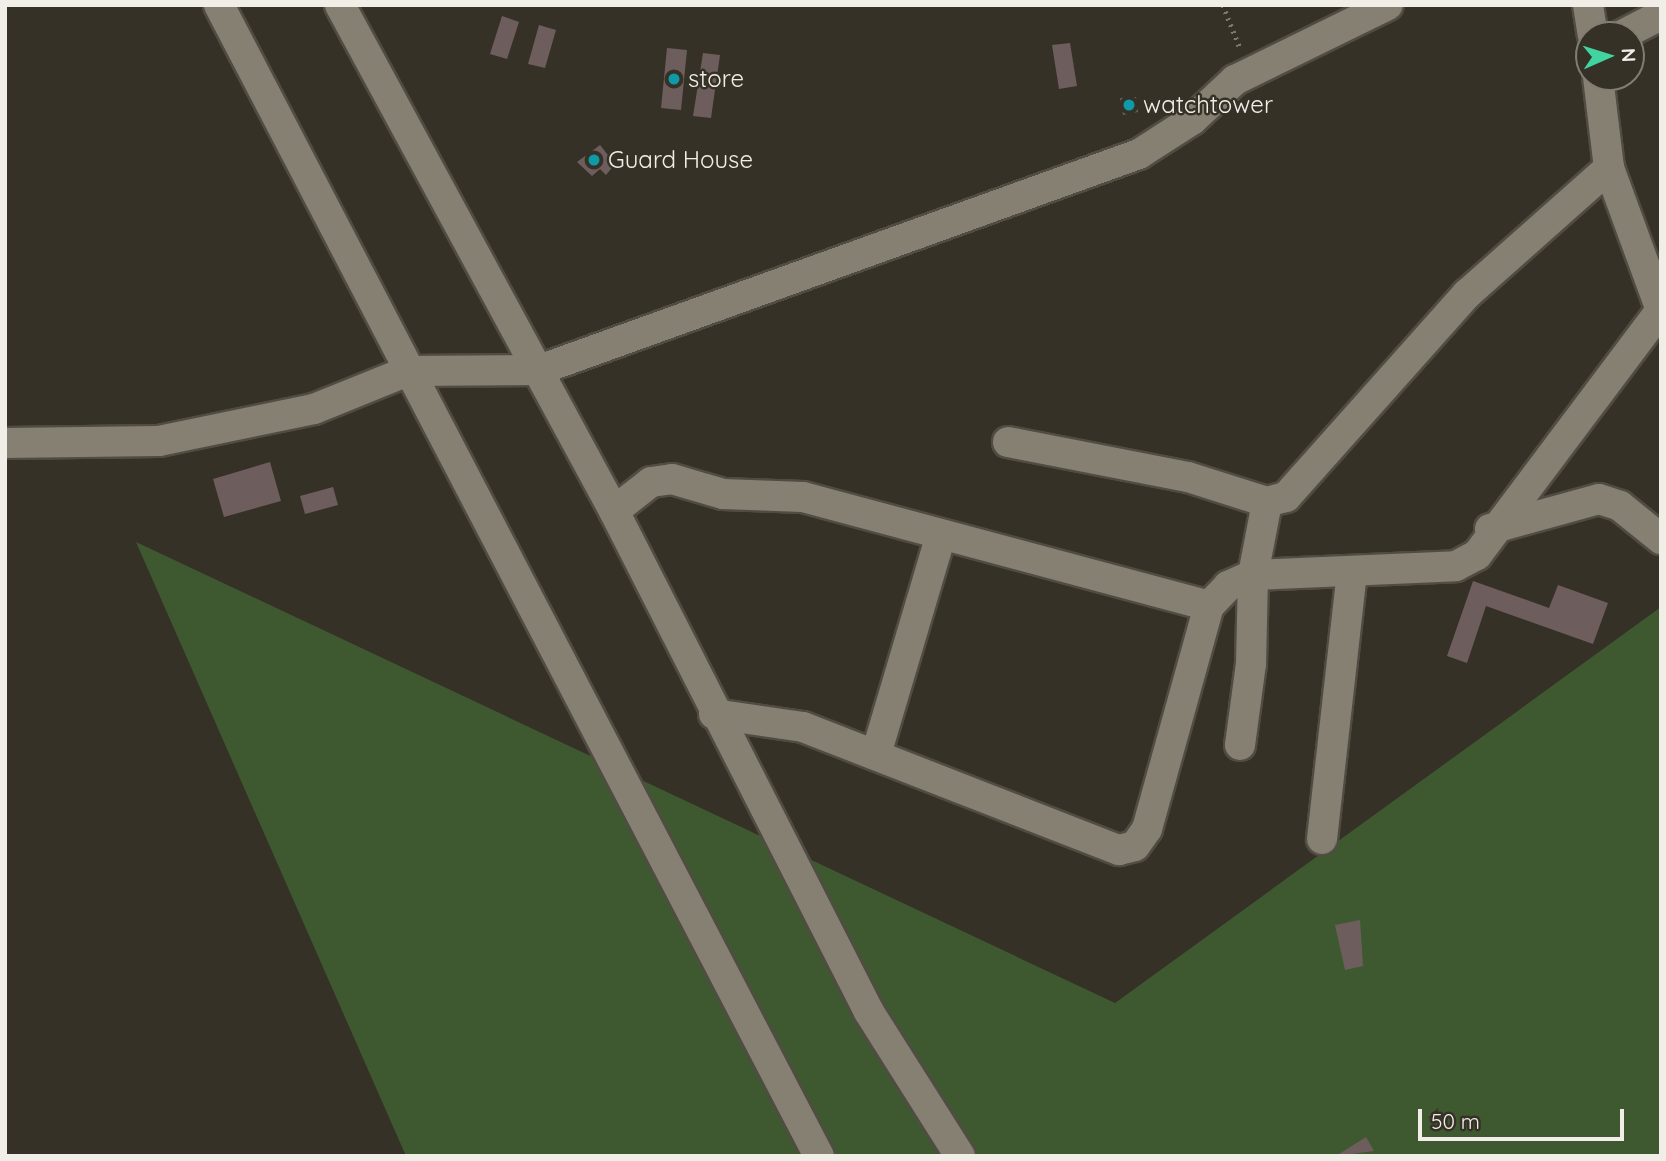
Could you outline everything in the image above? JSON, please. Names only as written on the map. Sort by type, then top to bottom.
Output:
[{"type":"street","points":[[219,5],[819,1156]]},
{"type":"street","points":[[340,5],[614,511],[714,714],[869,1012],[960,1156]]},
{"type":"street","points":[[5,443],[159,441],[240,429],[314,409],[408,371],[539,370],[1139,154],[1249,72],[1388,5]]},
{"type":"street","points":[[1645,23],[1661,15]]},
{"type":"street","points":[[714,714],[803,726],[877,751],[1119,850],[1135,846],[1147,829],[1209,606],[1228,586],[1253,575],[1457,566],[1477,555],[1490,529],[1661,310],[1609,168],[1600,91]]},
{"type":"street","points":[[1008,442],[1188,477],[1267,502],[1286,497],[1467,294],[1609,168]]},
{"type":"street","points":[[614,511],[651,482],[672,479],[723,494],[803,497],[1209,606]]},
{"type":"street","points":[[1490,529],[1599,499],[1620,506],[1661,539]]},
{"type":"street","points":[[1240,745],[1251,664],[1253,575],[1267,502]]},
{"type":"street","points":[[877,751],[941,535]]},
{"type":"street","points":[[1322,839],[1352,572]]},
{"type":"path","points":[[1223,5],[1249,72]]},
{"type":"green space","points":[[136,542],[1115,1003],[1661,607],[1661,1156],[406,1156]]},
{"type":"building","points":[[502,16],[519,22],[507,59],[490,54]]},
{"type":"building","points":[[539,25],[556,30],[545,68],[528,64]]},
{"type":"building","points":[[1070,43],[1077,86],[1059,89],[1052,45]]},
{"type":"building","name":"store","points":[[667,48],[687,50],[681,110],[661,108]]},
{"type":"building","name":"store","points":[[703,53],[720,55],[711,118],[693,116]]},
{"type":"building","name":"watchtower","points":[[1136,97],[1138,112],[1123,115],[1120,98]]},
{"type":"building","name":"Guard House","points":[[600,145],[615,164],[606,175],[600,169],[592,176],[577,162]]},
{"type":"building","points":[[270,462],[281,501],[224,517],[213,479]]},
{"type":"building","points":[[333,487],[338,505],[305,514],[300,496]]},
{"type":"building","points":[[1473,581],[1549,608],[1558,585],[1608,603],[1593,644],[1486,606],[1467,663],[1447,656]]},
{"type":"building","points":[[1360,920],[1363,966],[1345,970],[1335,925]]},
{"type":"building","points":[[1366,1137],[1374,1151],[1336,1156]]},
{"type":"place","name":"store","points":[[674,79]]},
{"type":"place","name":"watchtower","points":[[1129,105]]},
{"type":"place","name":"Guard House","points":[[594,160]]}]
